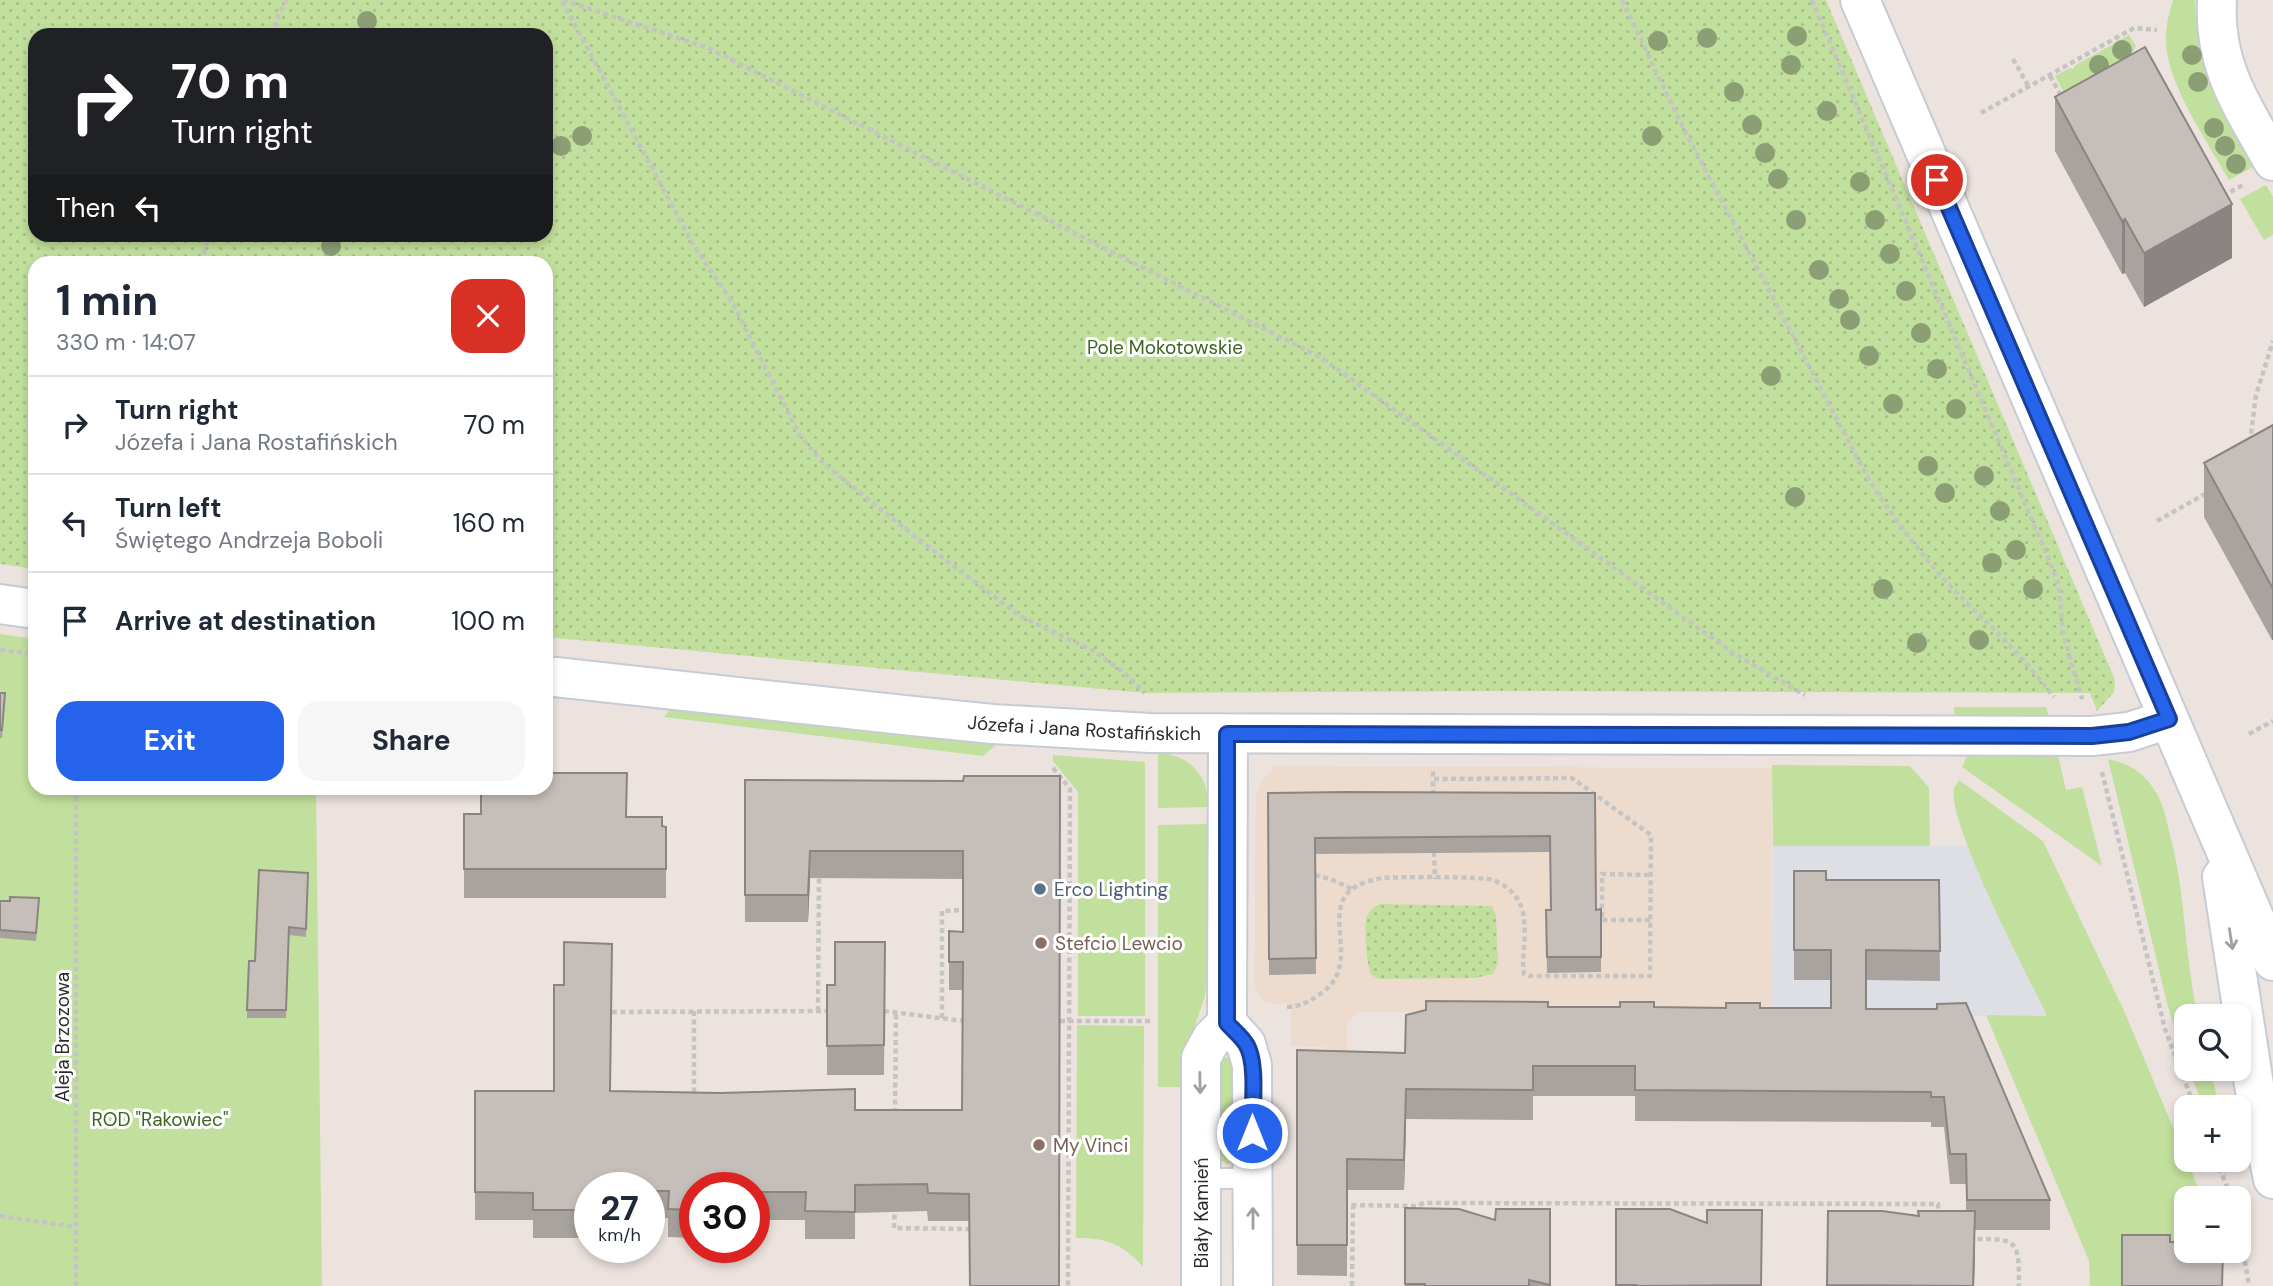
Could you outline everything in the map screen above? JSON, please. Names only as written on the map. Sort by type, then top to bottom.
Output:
[{"type":"street","points":[[1860,0],[2273,961]]},
{"type":"street","points":[[2217,0],[2217,32],[2229,83],[2261,171]]},
{"type":"street","points":[[0,604],[28,608]]},
{"type":"street","name":"Józefa i Jana Rostafińskich","points":[[553,677],[993,724],[1150,733],[2092,736],[2129,732],[2169,719]]},
{"type":"street","points":[[1227,734],[1227,1023],[1247,1044],[1252,1065],[1253,1286]]},
{"type":"street","points":[[2214,823],[2254,1085],[2273,1179]]},
{"type":"street","name":"Biały Kamień","points":[[1201,1286],[1201,1058],[1204,1049],[1227,1023]]},
{"type":"lane","points":[[1201,1179],[1252,1178]]},
{"type":"path","points":[[274,28],[287,0]]},
{"type":"path","points":[[562,0],[694,246],[732,302],[800,436],[824,464],[1020,616],[1092,650],[1122,671],[1151,699]]},
{"type":"path","points":[[562,0],[708,48],[1322,358],[1733,653],[1816,700]]},
{"type":"path","points":[[1622,0],[1678,118],[1869,480],[1919,548],[1965,601],[2010,643],[2057,700]]},
{"type":"path","points":[[1812,0],[2054,572],[2059,587],[2063,633],[2085,707]]},
{"type":"path","points":[[1982,113],[2134,28],[2157,30]]},
{"type":"path","points":[[2013,60],[2029,87]]},
{"type":"path","points":[[2050,76],[2068,109]]},
{"type":"path","points":[[2216,200],[2261,171]]},
{"type":"path","points":[[2249,454],[2253,407],[2273,341]]},
{"type":"path","points":[[2157,521],[2212,490]]},
{"type":"path","points":[[0,649],[28,653]]},
{"type":"path","points":[[2249,734],[2273,721]]},
{"type":"path","points":[[1048,761],[1070,789],[1068,1286]]},
{"type":"path","points":[[1433,766],[1433,802]]},
{"type":"path","points":[[2101,768],[2165,1029],[2190,1095]]},
{"type":"path","points":[[1287,1007],[1303,1006],[1329,988],[1338,976],[1341,961],[1340,906],[1352,888],[1382,878],[1492,880],[1512,892],[1523,911],[1523,968],[1524,974],[1529,976],[1650,976],[1651,835],[1572,778],[1433,779]]},
{"type":"path","name":"Aleja Brzozowa","points":[[76,795],[76,1286]]},
{"type":"path","points":[[1434,852],[1435,879]]},
{"type":"path","points":[[1650,874],[1602,874],[1602,920],[1650,920]]},
{"type":"path","points":[[1315,875],[1352,888]]},
{"type":"path","points":[[818,878],[818,1011]]},
{"type":"path","points":[[942,1018],[942,911],[972,910]]},
{"type":"path","points":[[612,1012],[835,1011]]},
{"type":"path","points":[[884,1011],[963,1021]]},
{"type":"path","points":[[694,1012],[694,1103]]},
{"type":"path","points":[[895,1123],[896,1012]]},
{"type":"path","points":[[1060,1021],[1151,1021]]},
{"type":"path","points":[[895,1199],[894,1228],[969,1229]]},
{"type":"path","points":[[1335,1205],[1938,1205],[1938,1228]]},
{"type":"path","points":[[1352,1286],[1353,1206]]},
{"type":"path","points":[[0,1216],[76,1227]]},
{"type":"path","points":[[1059,1229],[1068,1229]]},
{"type":"path","points":[[1964,1239],[2003,1239],[2014,1244],[2019,1251],[2019,1286]]},
{"type":"path","points":[[2245,1263],[2249,1286]]},
{"type":"shaded area","points":[[1274,766],[1772,768],[1772,1015],[1360,1012],[1347,1022],[1348,1082],[1325,1081],[1325,1047],[1291,1046],[1291,1003],[1274,1004],[1263,1001],[1254,980],[1256,795],[1261,782]]},
{"type":"shaded area","points":[[1773,846],[1967,846],[2048,1017],[1772,1015]]},
{"type":"green space","name":"Pole Mokotowskie","points":[[0,0],[1826,0],[2115,680],[2114,692],[2097,711],[2090,693],[1145,693],[553,638],[553,256],[28,256],[28,568],[0,564]]},
{"type":"green space","points":[[2173,0],[2195,0],[2205,69],[2229,125],[2253,167],[2229,180],[2190,113],[2168,60],[2166,37]]},
{"type":"green space","points":[[2129,35],[2136,46],[2125,67],[2072,107],[2055,76],[2073,69]]},
{"type":"green space","points":[[2266,185],[2273,197],[2273,235],[2264,240],[2240,199]]},
{"type":"green space","name":"ROD \"Rakowiec\"","points":[[0,634],[28,638],[28,795],[316,795],[322,1286],[0,1286]]},
{"type":"green space","points":[[672,707],[995,742],[996,745],[983,756],[664,717]]},
{"type":"green space","points":[[1954,707],[2046,707],[2049,717],[1954,717]]},
{"type":"green space","points":[[1158,752],[1180,758],[1195,769],[1205,785],[1209,807],[1158,808]]},
{"type":"green space","points":[[1968,754],[2058,755],[2066,790],[2082,787],[2102,866],[1962,767]]},
{"type":"green space","points":[[1053,755],[1145,762],[1145,1016],[1078,1016],[1078,792],[1053,761]]},
{"type":"green space","points":[[2108,759],[2129,766],[2151,784],[2162,805],[2175,854],[2195,1004],[2174,1004],[2174,1025]]},
{"type":"green space","points":[[1772,765],[1910,766],[1929,788],[1930,846],[1773,846]]},
{"type":"green space","points":[[1959,780],[2043,841],[2125,1013],[2174,1130],[2174,1172],[2192,1172],[2198,1186],[2174,1186],[2174,1263],[2222,1263],[2223,1286],[2090,1286],[2089,1261],[1986,1015],[2047,1016],[1976,866],[1955,807],[1954,789]]},
{"type":"green space","points":[[1209,824],[1205,996],[1188,1047],[1185,1084],[1182,1087],[1158,1087],[1158,825]]},
{"type":"green space","points":[[1380,904],[1492,906],[1496,915],[1498,963],[1493,974],[1475,978],[1379,979],[1371,975],[1366,946],[1366,921],[1369,912]]},
{"type":"green space","points":[[1077,1025],[1144,1026],[1143,1267],[1129,1253],[1114,1244],[1096,1239],[1076,1238]]},
{"type":"green space","points":[[1222,1059],[1234,1059],[1234,1160],[1228,1164],[1219,1160],[1217,1065]]},
{"type":"green space","points":[[2194,1081],[2213,1081],[2217,1095],[2199,1095]]},
{"type":"building","points":[[2145,47],[2232,204],[2144,253],[2125,219],[2122,221],[2055,97]]},
{"type":"building","points":[[2273,425],[2273,586],[2272,587],[2204,463]]},
{"type":"building","points":[[0,693],[5,693],[2,730],[0,730]]},
{"type":"building","points":[[553,773],[627,773],[626,817],[662,817],[662,826],[666,827],[666,869],[464,869],[464,814],[481,814],[481,795],[553,795]]},
{"type":"building","points":[[964,776],[1060,776],[1059,1286],[970,1286],[969,1194],[928,1193],[927,1184],[855,1185],[855,1212],[805,1211],[806,1192],[770,1192],[770,1172],[679,1172],[679,1209],[668,1209],[669,1191],[665,1191],[665,1172],[574,1172],[574,1210],[533,1210],[533,1193],[475,1192],[475,1091],[554,1091],[554,985],[564,985],[564,942],[612,944],[610,1091],[720,1093],[855,1089],[855,1110],[962,1110],[963,962],[949,962],[949,931],[963,932],[963,851],[810,851],[808,895],[745,895],[745,780],[963,781]]},
{"type":"building","points":[[1268,793],[1595,793],[1596,910],[1601,909],[1601,957],[1547,957],[1546,910],[1551,910],[1550,836],[1315,838],[1316,958],[1269,959]]},
{"type":"building","points":[[259,870],[308,873],[306,929],[289,927],[286,1010],[247,1010],[249,961],[255,961]]},
{"type":"building","points":[[1794,871],[1826,871],[1826,880],[1939,880],[1940,951],[1866,950],[1866,1009],[1937,1009],[1937,1004],[1966,1003],[2050,1200],[1967,1200],[1966,1154],[1950,1154],[1944,1097],[1931,1097],[1931,1092],[1635,1090],[1635,1066],[1533,1066],[1533,1090],[1406,1089],[1404,1160],[1347,1159],[1347,1245],[1297,1245],[1297,1050],[1405,1053],[1406,1015],[1426,1010],[1426,1001],[1548,1002],[1548,1007],[1620,1007],[1620,1002],[1654,1002],[1654,1007],[1726,1008],[1726,1003],[1760,1003],[1760,1008],[1831,1008],[1831,950],[1794,950]]},
{"type":"building","points":[[10,897],[39,898],[36,933],[0,930],[0,901],[10,901]]},
{"type":"building","points":[[835,942],[885,942],[884,1045],[827,1046],[827,985],[835,985]]},
{"type":"building","points":[[1405,1208],[1459,1209],[1495,1220],[1496,1209],[1550,1209],[1550,1285],[1529,1280],[1529,1286],[1405,1284]]},
{"type":"building","points":[[1616,1209],[1670,1209],[1707,1223],[1707,1210],[1762,1210],[1761,1285],[1616,1285]]},
{"type":"building","points":[[1828,1211],[1882,1211],[1919,1216],[1918,1211],[1975,1211],[1973,1286],[1827,1285]]},
{"type":"building","points":[[2122,1235],[2170,1235],[2170,1242],[2174,1242],[2174,1263],[2223,1263],[2222,1286],[2122,1286]]},
{"type":"place","name":"Erco Lighting","points":[[1040,889]]},
{"type":"place","name":"Stefcio Lewcio","points":[[1041,943]]},
{"type":"place","name":"My Vinci","points":[[1039,1145]]},
{"type":"route","points":[[1252,1133],[1250,1053],[1247,1044],[1227,1023],[1227,734],[2092,736],[2129,732],[2169,719],[1937,180]]}]
